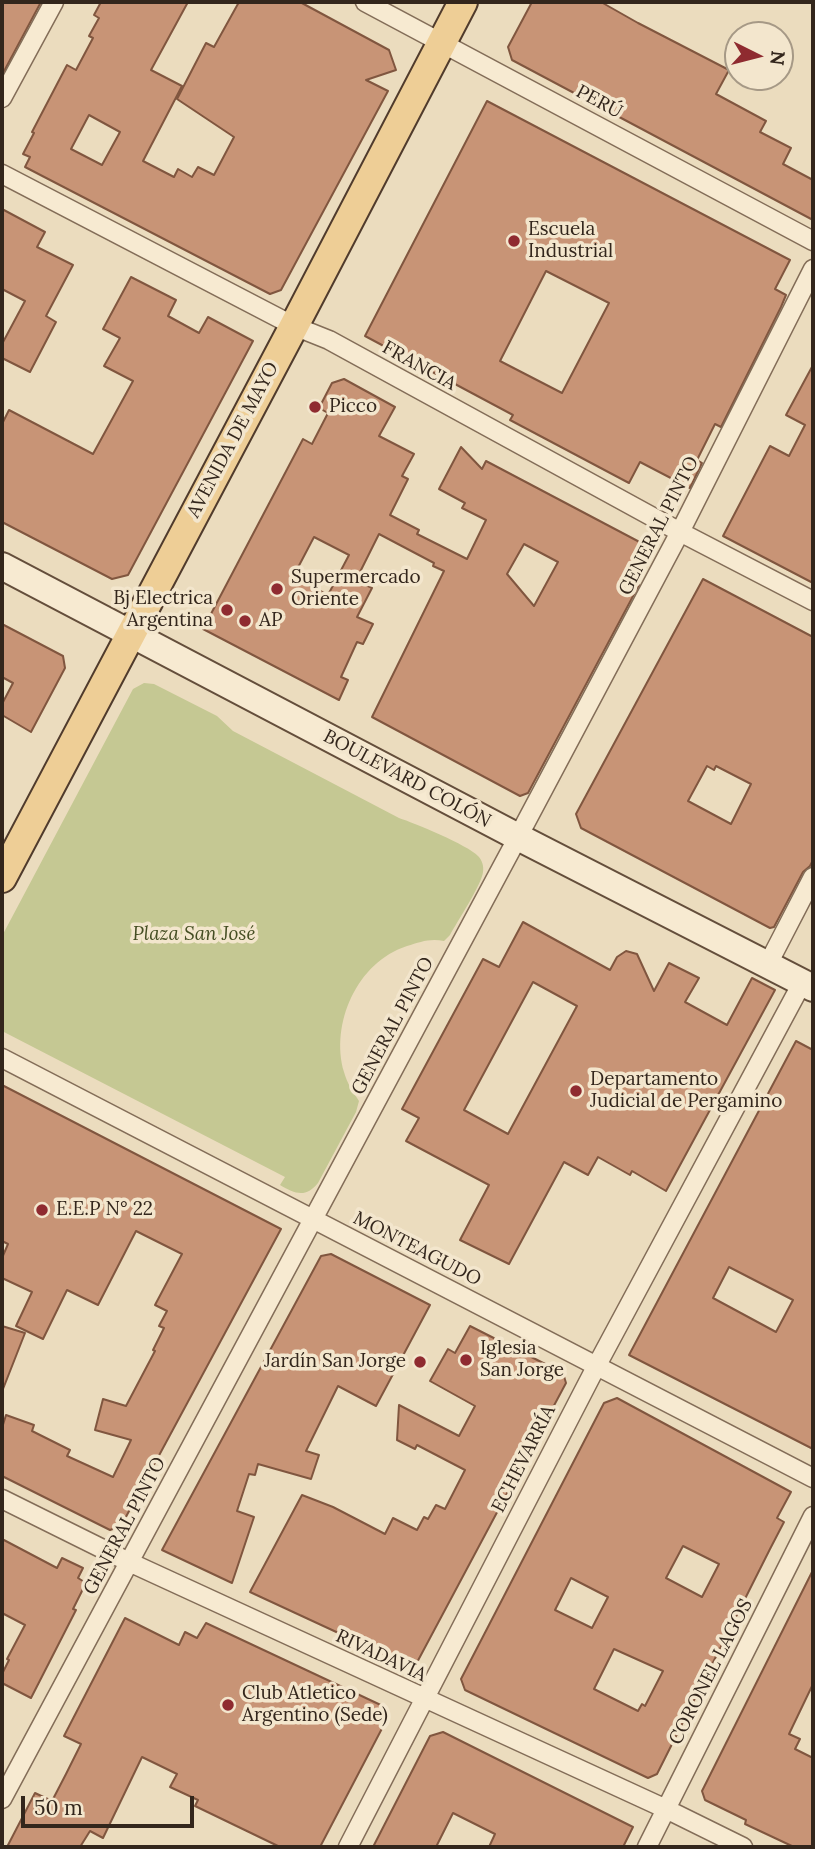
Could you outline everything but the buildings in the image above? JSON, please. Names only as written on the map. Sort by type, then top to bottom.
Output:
[{"type":"main road","name":"AVENIDA DE MAYO","points":[[2,878],[463,2]]},
{"type":"main road","name":"BOULEVARD COLÓN","points":[[2,566],[808,986]]},
{"type":"street","points":[[2,98],[54,2]]},
{"type":"street","name":"PERÚ","points":[[365,2],[813,241]]},
{"type":"street","name":"FRANCIA","points":[[2,174],[294,326],[329,341],[680,532],[813,601]]},
{"type":"street","name":"GENERAL PINTO","points":[[2,1799],[680,532],[813,270]]},
{"type":"street","points":[[768,964],[813,877]]},
{"type":"street","name":"ECHEVARRÍA","points":[[348,1847],[597,1364],[808,986]]},
{"type":"street","name":"MONTEAGUDO","points":[[2,1058],[813,1478]]},
{"type":"street","name":"RIVADAVIA","points":[[2,1499],[129,1562],[743,1847]]},
{"type":"street","name":"CORONEL LAGOS","points":[[647,1847],[813,1516]]},
{"type":"green space","name":"Plaza San José","points":[[144,683],[154,684],[217,716],[233,731],[399,818],[464,846],[478,856],[482,863],[483,872],[478,885],[444,941],[421,942],[389,954],[361,980],[345,1015],[341,1034],[345,1076],[359,1101],[356,1112],[318,1183],[305,1193],[285,1188],[280,1185],[285,1177],[2,1031],[2,936],[133,689]]},
{"type":"place","name":"Escuela Industrial","points":[[514,241]]},
{"type":"place","name":"Picco","points":[[315,407]]},
{"type":"place","name":"Supermercado Oriente","points":[[277,589]]},
{"type":"place","name":"Bj Electrica Argentina","points":[[227,610]]},
{"type":"place","name":"AP","points":[[245,621]]},
{"type":"place","name":"Departamento Judicial de Pergamino","points":[[576,1091]]},
{"type":"place","name":"E.E.P N° 22","points":[[42,1210]]},
{"type":"place","name":"Iglesia San Jorge","points":[[466,1360]]},
{"type":"place","name":"Jardín San Jorge","points":[[420,1362]]},
{"type":"place","name":"Club Atletico Argentino (Sede)","points":[[228,1705]]}]
